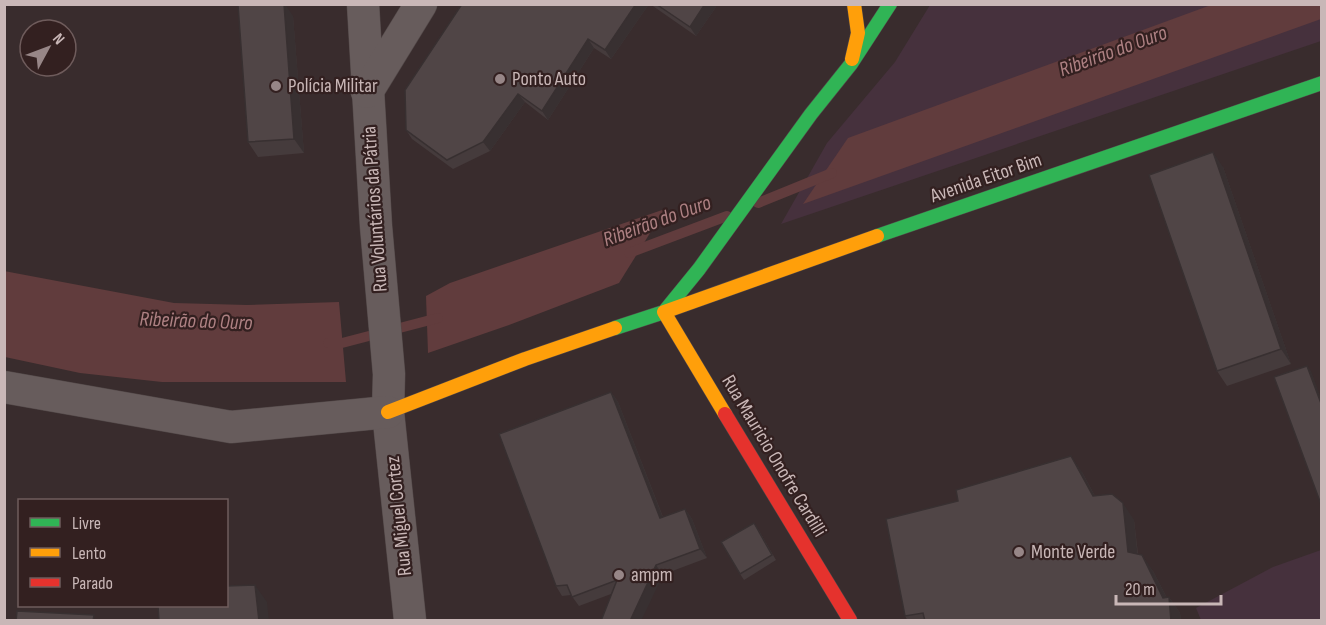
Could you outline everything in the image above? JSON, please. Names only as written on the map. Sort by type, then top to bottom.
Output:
[{"type":"street","name":"Rua Voluntários da Pátria","points":[[363,4],[377,246],[389,374],[388,412]]},
{"type":"street","points":[[367,92],[421,4]]},
{"type":"street","points":[[851,64],[858,33],[854,4]]},
{"type":"street","points":[[664,312],[699,269],[811,114],[851,64],[890,4]]},
{"type":"street","name":"Avenida Eitor Bim","points":[[388,412],[525,358],[664,312],[782,269],[1322,83]]},
{"type":"street","name":"Rua Mauricio Onofre Cardilli","points":[[664,312],[850,621]]},
{"type":"street","points":[[4,387],[231,427],[388,412]]},
{"type":"street","name":"Rua Miguel Cortez","points":[[388,412],[410,621]]},
{"type":"shaded area","points":[[930,5],[1321,5],[1321,41],[781,224],[827,143],[895,62]]},
{"type":"shaded area","points":[[1321,550],[1321,620],[1201,620],[1196,608],[1273,567]]},
{"type":"water","points":[[1211,5],[1321,5],[1321,19],[803,204],[848,138]]},
{"type":"water","points":[[665,209],[619,283],[428,353],[426,296],[450,283]]},
{"type":"water","points":[[4,271],[174,303],[247,305],[339,302],[346,382],[162,382],[80,373],[5,357]]},
{"type":"building","name":"Polícia Militar","points":[[284,4],[294,139],[248,142],[238,5]]},
{"type":"building","name":"Ponto Auto","points":[[462,4],[636,4],[605,50],[588,39],[542,111],[518,94],[483,142],[447,160],[406,130],[405,90]]},
{"type":"building","points":[[656,4],[705,4],[690,27]]},
{"type":"building","points":[[1213,152],[1281,349],[1217,371],[1149,175]]},
{"type":"building","points":[[1307,366],[1322,406],[1322,507],[1274,377]]},
{"type":"building","points":[[611,392],[660,518],[685,509],[700,549],[656,565],[630,621],[601,621],[617,580],[572,597],[567,585],[556,586],[499,434]]},
{"type":"building","name":"Monte Verde","points":[[1071,456],[1093,496],[1112,494],[1123,503],[1128,552],[1142,555],[1163,598],[1169,597],[1171,621],[925,621],[923,613],[905,616],[886,519],[958,501],[956,490]]},
{"type":"building","points":[[754,523],[772,555],[740,574],[721,542]]},
{"type":"building","points":[[255,585],[259,621],[159,621],[158,607],[228,607],[228,586]]},
{"type":"building","points":[[17,611],[94,615],[93,621],[16,621]]},
{"type":"waterway","name":"Ribeirão do Ouro","points":[[758,203],[832,173]]},
{"type":"waterway","name":"Ribeirão do Ouro","points":[[629,253],[727,216]]},
{"type":"waterway","name":"Ribeirão do Ouro","points":[[328,343],[342,343],[438,318]]},
{"type":"traffic: fast","points":[[615,328],[664,312],[699,269],[811,114],[851,64],[890,4]]},
{"type":"traffic: fast","points":[[877,236],[1322,83]]},
{"type":"traffic: slow","points":[[852,59],[858,33],[854,4]]},
{"type":"traffic: slow","points":[[725,414],[664,312],[877,236]]},
{"type":"traffic: slow","points":[[388,412],[525,359],[615,328]]},
{"type":"traffic: jam","points":[[725,414],[850,620]]},
{"type":"place","name":"Ponto Auto","points":[[500,79]]},
{"type":"place","name":"Polícia Militar","points":[[276,86]]},
{"type":"place","name":"Monte Verde","points":[[1019,552]]},
{"type":"place","name":"ampm","points":[[619,575]]}]
